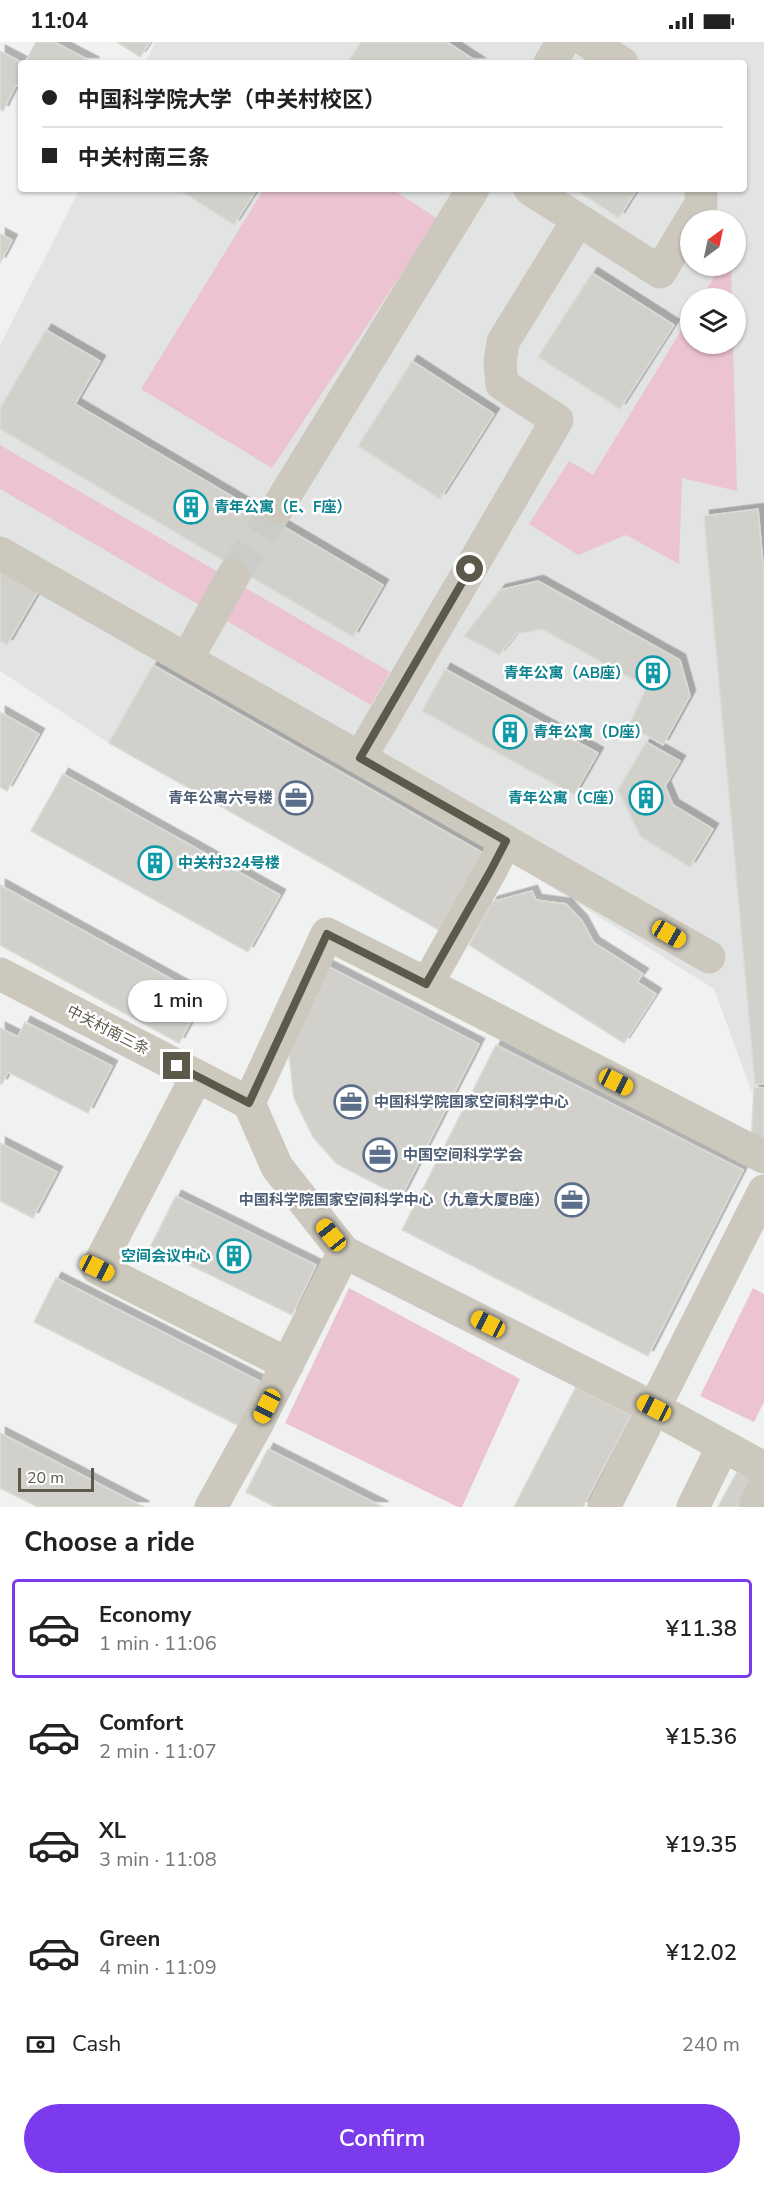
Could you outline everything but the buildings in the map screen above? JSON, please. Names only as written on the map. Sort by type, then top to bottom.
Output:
[{"type":"street","points":[[552,60],[563,42]]},
{"type":"street","points":[[588,42],[617,60]]},
{"type":"street","points":[[278,507],[471,192]]},
{"type":"street","points":[[535,192],[660,272],[680,238]]},
{"type":"street","points":[[697,210],[701,204],[701,192]]},
{"type":"street","points":[[360,758],[557,420],[502,384],[500,363],[503,342],[578,220]]},
{"type":"street","points":[[0,553],[709,957]]},
{"type":"street","points":[[186,659],[233,576]]},
{"type":"street","points":[[426,984],[506,841]]},
{"type":"street","points":[[764,1157],[327,934],[249,1103],[277,1167],[344,1252],[654,1408],[764,1468]]},
{"type":"street","name":"中关村南三条","points":[[0,974],[249,1103]]},
{"type":"street","points":[[197,1076],[97,1268],[288,1364]]},
{"type":"street","points":[[604,1507],[764,1191]]},
{"type":"street","points":[[211,1507],[256,1426],[344,1252]]},
{"type":"street","points":[[693,1507],[723,1446]]},
{"type":"street","points":[[755,1507],[764,1487]]},
{"type":"shaded area","points":[[155,42],[764,42],[764,1091],[751,1090],[714,989],[499,854],[439,930],[109,743],[0,671],[0,345],[78,192],[747,192],[747,60],[146,60]]},
{"type":"shaded area","points":[[262,192],[397,192],[438,219],[272,468],[141,389]]},
{"type":"shaded area","points":[[715,276],[731,276],[732,288],[707,288]]},
{"type":"shaded area","points":[[680,332],[680,354],[733,354],[737,491],[682,478],[679,564],[626,535],[578,555],[529,524],[569,461],[593,475]]},
{"type":"shaded area","points":[[0,445],[390,672],[371,705],[0,489]]},
{"type":"shaded area","points":[[349,1288],[520,1379],[462,1507],[285,1423]]},
{"type":"shaded area","points":[[753,1288],[764,1294],[764,1402],[754,1422],[700,1396]]},
{"type":"tunnel","points":[[233,576],[278,507]]},
{"type":"place","name":"青年公寓（E、F座）","points":[[191,507]]},
{"type":"place","name":"青年公寓（AB座）","points":[[653,673]]},
{"type":"place","name":"青年公寓（D座）","points":[[510,732]]},
{"type":"place","name":"青年公寓六号楼","points":[[296,798]]},
{"type":"place","name":"青年公寓（C座）","points":[[646,798]]},
{"type":"place","name":"中关村324号楼","points":[[155,863]]},
{"type":"place","name":"中国科学院国家空间科学中心","points":[[351,1102]]},
{"type":"place","name":"中国空间科学学会","points":[[380,1155]]},
{"type":"place","name":"中国科学院国家空间科学中心（九章大厦B座）","points":[[572,1200]]},
{"type":"place","name":"空间会议中心","points":[[234,1256]]},
{"type":"route","points":[[177,1066],[249,1103],[327,934],[426,984],[506,841],[360,758],[470,569]]}]
